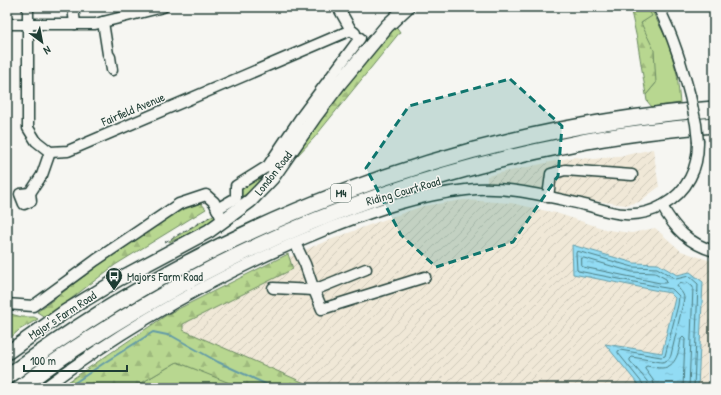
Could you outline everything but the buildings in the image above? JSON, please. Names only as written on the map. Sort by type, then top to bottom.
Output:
[{"type":"highway","name":"M4","points":[[7,377],[86,322],[199,256],[231,240],[321,201],[413,168],[528,136],[601,122],[668,113],[714,109]]},
{"type":"highway","name":"M4","points":[[20,388],[75,348],[174,288],[262,244],[304,225],[350,207],[418,183],[525,154],[601,138],[676,128],[714,125]]},
{"type":"main road","name":"London Road","points":[[223,221],[250,201],[272,178],[338,84],[365,42],[387,26],[407,7]]},
{"type":"main road","name":"Major's Farm Road","points":[[7,353],[66,311],[126,275],[223,221]]},
{"type":"street","points":[[28,7],[28,128],[36,141],[50,152],[42,175],[30,193]]},
{"type":"street","points":[[73,7],[75,24]]},
{"type":"street","points":[[7,24],[95,24],[160,7]]},
{"type":"street","points":[[217,209],[236,198],[236,186],[268,166],[302,117],[365,42],[350,30],[338,7]]},
{"type":"street","name":"Riding Court Road","points":[[44,388],[107,344],[203,287],[295,243],[389,206],[445,192],[468,189],[496,189],[511,190],[548,197],[624,214],[637,214],[662,206],[673,199],[683,189],[690,178],[698,155],[698,142],[690,96],[679,58],[658,7]]},
{"type":"street","points":[[103,22],[112,70]]},
{"type":"street","name":"Fairfield Avenue","points":[[50,152],[68,151],[350,30]]},
{"type":"street","points":[[548,197],[551,174],[565,170],[632,175]]},
{"type":"street","points":[[7,304],[34,306],[96,260],[179,204],[206,195],[214,202],[223,221]]},
{"type":"street","points":[[662,206],[673,224],[682,234],[695,244],[714,252]]},
{"type":"street","points":[[295,243],[305,264],[322,309],[425,277]]},
{"type":"street","points":[[273,288],[314,290],[366,269]]},
{"type":"highlighted area","points":[[510,79],[562,126],[558,176],[513,242],[436,267],[401,235],[366,168],[409,106]]},
{"type":"shaded area","points":[[653,149],[659,187],[639,202],[626,205],[487,186],[487,176],[573,157],[594,159],[626,155]]},
{"type":"shaded area","points":[[464,200],[511,203],[556,213],[608,230],[632,233],[655,228],[681,251],[714,262],[714,388],[274,388],[172,336],[171,319],[285,259],[314,246],[423,206]]},
{"type":"green space","points":[[630,7],[647,7],[652,16],[641,23],[654,50],[656,83],[646,95],[637,39]]},
{"type":"green space","points":[[647,7],[650,7],[668,42],[677,74],[680,103],[652,107],[647,101],[646,95],[656,83],[641,23],[651,16]]},
{"type":"green space","points":[[395,25],[400,32],[314,138],[296,157],[334,99]]},
{"type":"green space","points":[[264,173],[264,178],[254,189],[238,199],[237,189]]},
{"type":"green space","points":[[201,203],[206,209],[115,265],[59,308],[45,317],[37,312],[138,235],[182,210]]},
{"type":"green space","points":[[215,214],[216,215],[213,221],[199,230],[169,242],[169,241]]},
{"type":"green space","points":[[288,254],[293,269],[183,324],[183,330],[316,388],[242,388],[177,362],[133,388],[59,388],[168,314]]},
{"type":"green space","points":[[7,313],[22,317],[34,317],[38,319],[19,330],[7,341]]},
{"type":"green space","points":[[177,362],[246,388],[133,388]]},
{"type":"water","points":[[572,245],[634,263],[658,264],[677,275],[690,272],[703,282],[698,388],[641,388],[605,344],[662,353],[675,298],[670,293],[573,274]]},
{"type":"waterway","points":[[67,388],[153,332],[172,336],[218,362],[274,388]]},
{"type":"place","name":"Majors Farm Road","points":[[114,291]]}]
